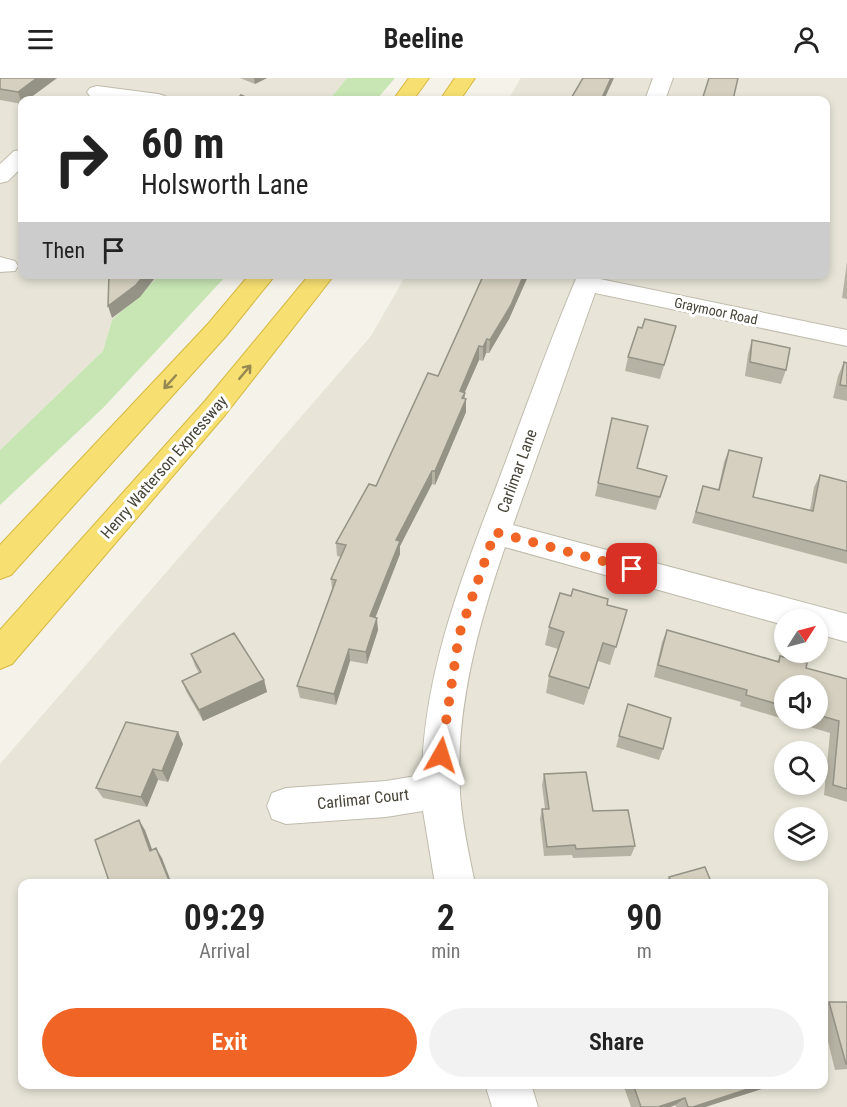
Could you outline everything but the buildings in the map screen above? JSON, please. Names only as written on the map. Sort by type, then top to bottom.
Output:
[{"type":"highway","points":[[406,96],[418,78]]},
{"type":"highway","points":[[453,96],[465,78]]},
{"type":"highway","points":[[0,566],[92,467],[260,279]]},
{"type":"highway","name":"Henry Watterson Expressway","points":[[0,654],[215,408],[319,279]]},
{"type":"highway","points":[[0,546],[92,467]]},
{"type":"highway","points":[[0,666],[63,584]]},
{"type":"street","points":[[656,96],[663,78]]},
{"type":"street","points":[[98,90],[134,96]]},
{"type":"street","points":[[0,143],[18,147]]},
{"type":"street","points":[[0,176],[18,160]]},
{"type":"street","name":"Graymoor Road","points":[[588,279],[847,338]]},
{"type":"street","name":"Carlimar Lane","points":[[454,879],[445,834],[441,790],[446,707],[459,635],[588,279]]},
{"type":"street","points":[[495,532],[776,609]]},
{"type":"street","points":[[828,623],[847,628]]},
{"type":"street","name":"Carlimar Court","points":[[286,806],[386,799],[441,790]]},
{"type":"street","points":[[510,1089],[515,1107]]},
{"type":"shaded area","points":[[0,78],[347,78],[332,96],[18,96],[18,279],[156,279],[112,320],[103,351],[0,450]]},
{"type":"shaded area","points":[[521,78],[847,78],[847,1107],[0,1107],[0,764],[371,336],[404,279],[830,279],[830,96],[510,96]]},
{"type":"green space","points":[[347,78],[395,78],[379,96],[332,96]]},
{"type":"green space","points":[[156,279],[223,279],[103,408],[0,505],[0,450],[103,351],[112,320]]},
{"type":"route","points":[[441,755],[446,707],[459,635],[495,532],[632,569]]}]
